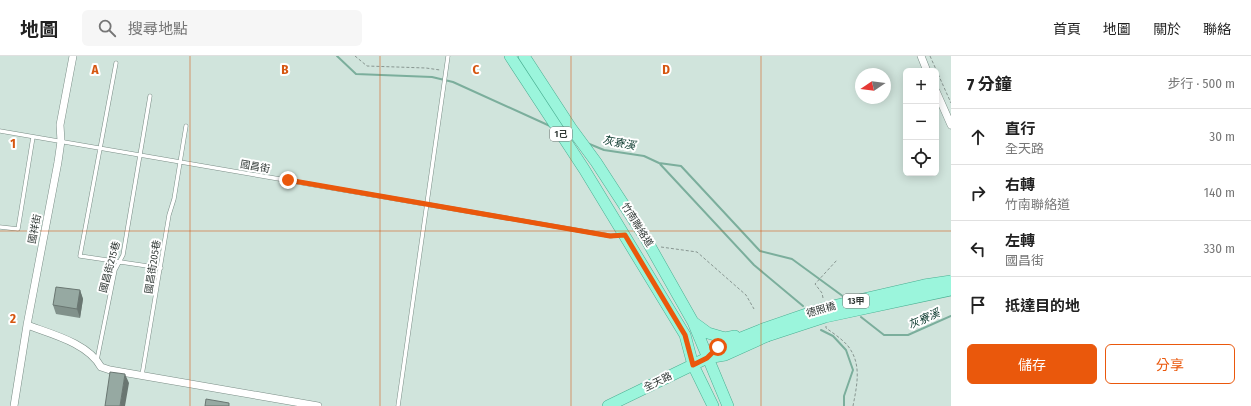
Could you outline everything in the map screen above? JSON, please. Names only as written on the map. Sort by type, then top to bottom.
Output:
[{"type":"main road","name":"竹南聯絡道","points":[[510,56],[584,169],[685,335],[693,365],[712,406]]},
{"type":"main road","name":"竹南聯絡道","points":[[524,56],[596,162],[650,247],[693,322],[728,406]]},
{"type":"main road","name":"德照橋","points":[[765,333],[824,308],[924,285],[951,281]]},
{"type":"main road","name":"德照橋","points":[[765,333],[825,317],[951,290]]},
{"type":"main road","points":[[693,322],[708,333],[725,338],[765,333]]},
{"type":"main road","name":"13甲","points":[[707,358],[725,355],[765,333]]},
{"type":"main road","name":"全天路","points":[[608,406],[707,358]]},
{"type":"street","name":"國祥街","points":[[14,406],[27,325],[61,141],[60,125],[73,56]]},
{"type":"street","points":[[921,56],[926,68]]},
{"type":"street","points":[[939,98],[951,125]]},
{"type":"street","points":[[27,325],[74,343],[97,360],[101,367],[110,370],[318,406]]},
{"type":"lane","points":[[398,406],[445,86],[448,56]]},
{"type":"lane","points":[[116,63],[80,256],[161,268]]},
{"type":"lane","name":"國昌街215巷","points":[[97,360],[115,270],[123,255],[150,96]]},
{"type":"lane","name":"國昌街205巷","points":[[142,375],[169,215],[174,199],[186,126]]},
{"type":"lane","name":"國昌街","points":[[0,131],[610,236],[625,235]]},
{"type":"lane","points":[[0,227],[18,229],[33,137]]},
{"type":"path","points":[[355,56],[366,66],[446,70]]},
{"type":"path","points":[[930,56],[951,103]]},
{"type":"path","points":[[650,247],[697,252],[746,295],[754,309]]},
{"type":"path","points":[[823,299],[822,293],[814,284],[837,260]]},
{"type":"path","points":[[825,321],[826,328],[848,346],[857,364],[857,381],[853,406]]},
{"type":"building","points":[[56,287],[80,290],[77,309],[53,305]]},
{"type":"building","points":[[110,372],[125,374],[120,406],[105,406]]},
{"type":"building","points":[[206,399],[229,403],[229,406],[205,406]]},
{"type":"waterway","name":"灰寮溪","points":[[337,56],[356,74],[432,77],[453,82],[550,126]]},
{"type":"waterway","name":"灰寮溪","points":[[587,143],[604,150],[644,156],[659,163],[681,166],[760,251],[792,259],[844,297]]},
{"type":"waterway","points":[[660,164],[754,265],[803,306]]},
{"type":"waterway","name":"灰寮溪","points":[[861,317],[884,335],[908,335],[951,316]]},
{"type":"waterway","points":[[821,330],[833,336],[846,350],[853,370],[844,396],[844,406]]},
{"type":"route","points":[[288,180],[610,236],[625,235],[685,335],[693,365],[707,358],[718,347]]}]
